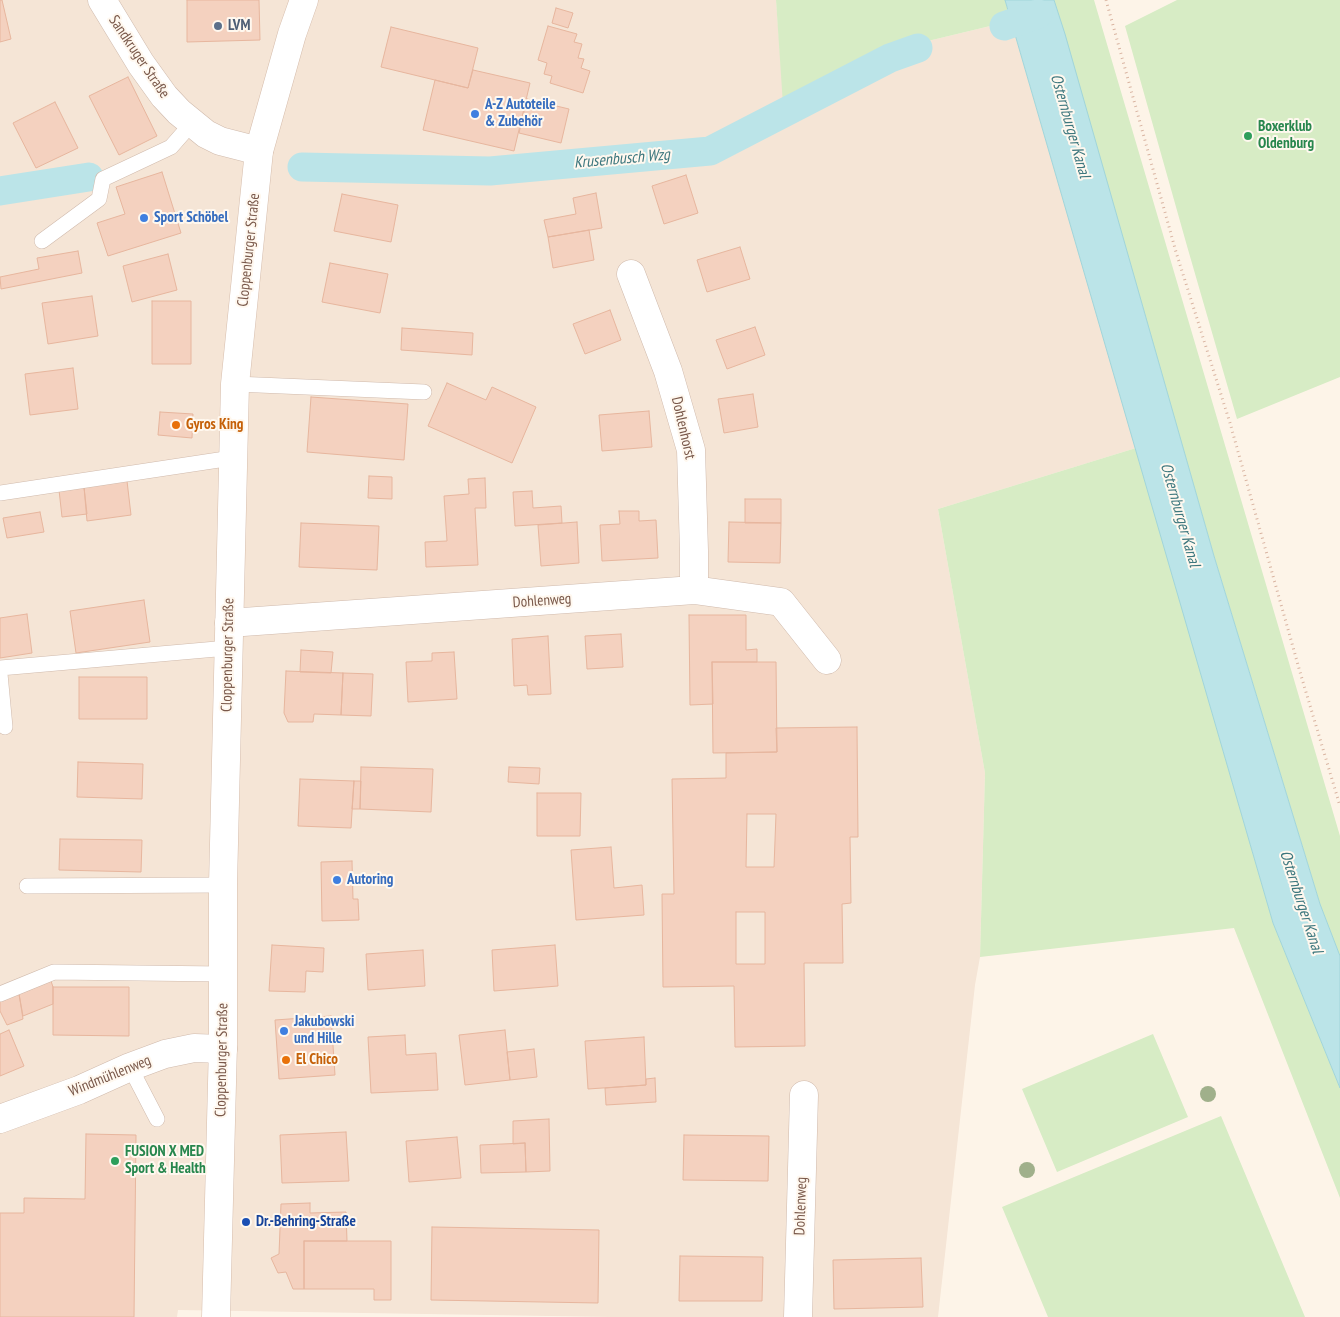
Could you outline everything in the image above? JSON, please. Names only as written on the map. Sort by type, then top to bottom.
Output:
[{"type":"street","name":"Sandkruger Straße","points":[[102,0],[140,64],[164,96],[179,112],[206,134],[220,141],[259,151]]},
{"type":"street","name":"Cloppenburger Straße","points":[[216,1317],[223,1049],[223,886],[235,384],[259,151],[292,34],[304,0]]},
{"type":"street","name":"Dohlenhorst","points":[[631,274],[668,370],[691,450],[694,590]]},
{"type":"street","name":"Dohlenweg","points":[[229,636],[694,590],[781,602],[827,660]]},
{"type":"street","name":"Windmühlenweg","points":[[0,1119],[166,1054],[194,1048],[223,1049]]},
{"type":"street","name":"Dohlenweg","points":[[798,1317],[804,1095]]},
{"type":"lane","points":[[42,241],[99,200],[103,178],[171,147],[192,123]]},
{"type":"lane","points":[[235,384],[424,392]]},
{"type":"lane","points":[[0,493],[232,458]]},
{"type":"lane","points":[[0,668],[229,636]]},
{"type":"lane","points":[[0,674],[5,727]]},
{"type":"lane","points":[[26,886],[223,886]]},
{"type":"lane","points":[[0,994],[54,972],[222,974]]},
{"type":"lane","points":[[130,1067],[157,1119]]},
{"type":"path","points":[[1106,0],[1176,252],[1230,423],[1340,806]]},
{"type":"shaded area","points":[[0,0],[776,0],[784,104],[903,47],[1011,21],[1136,448],[938,509],[985,773],[980,957],[975,985],[938,1317],[612,1317],[178,1310],[177,1317],[0,1317]]},
{"type":"green space","points":[[776,0],[1005,0],[1011,21],[903,47],[783,105]]},
{"type":"green space","points":[[1054,0],[1094,0],[1340,836],[1340,956],[1320,904],[1214,556]]},
{"type":"green space","name":"Boxerklub Oldenburg","points":[[1177,0],[1340,0],[1340,377],[1237,419],[1125,26]]},
{"type":"green space","points":[[1136,448],[1273,923],[1340,1088],[1340,1198],[1234,928],[980,957],[985,773],[938,509]]},
{"type":"green space","points":[[1153,1034],[1188,1117],[1057,1172],[1022,1089]]},
{"type":"green space","points":[[1221,1116],[1305,1317],[1048,1317],[1002,1207]]},
{"type":"water","name":"Osternburger Kanal","points":[[1005,0],[1054,0],[1065,34],[1214,556],[1320,904],[1340,956],[1340,1088],[1273,923]]},
{"type":"building","points":[[0,0],[2,0],[11,39],[0,42]]},
{"type":"building","points":[[187,0],[259,0],[260,40],[187,42]]},
{"type":"building","points":[[556,8],[573,13],[568,28],[552,23]]},
{"type":"building","points":[[548,26],[577,34],[574,42],[582,44],[578,58],[584,59],[581,68],[590,71],[583,93],[550,83],[552,76],[544,74],[547,63],[538,60]]},
{"type":"building","points":[[391,27],[478,48],[468,88],[381,67]]},
{"type":"building","name":"A-Z Autoteile & Zubehör","points":[[473,70],[530,83],[514,151],[423,130],[435,80],[468,88]]},
{"type":"building","points":[[128,77],[157,136],[119,155],[89,96]]},
{"type":"building","points":[[527,99],[569,109],[561,143],[519,133]]},
{"type":"building","points":[[55,102],[78,148],[36,168],[13,123]]},
{"type":"building","name":"Sport Schöbel","points":[[162,172],[181,233],[108,256],[97,223],[125,214],[116,187]]},
{"type":"building","points":[[686,175],[698,213],[664,224],[652,186]]},
{"type":"building","points":[[596,193],[602,228],[548,237],[544,220],[576,214],[573,198]]},
{"type":"building","points":[[342,194],[398,205],[391,242],[334,231]]},
{"type":"building","points":[[589,230],[594,260],[553,268],[548,237]]},
{"type":"building","points":[[740,247],[750,279],[707,292],[697,260]]},
{"type":"building","points":[[78,251],[82,273],[1,289],[0,277],[39,269],[37,258]]},
{"type":"building","points":[[168,254],[177,290],[132,302],[123,266]]},
{"type":"building","points":[[330,263],[388,274],[380,313],[322,302]]},
{"type":"building","points":[[92,296],[98,336],[48,344],[42,303]]},
{"type":"building","points":[[152,301],[191,301],[191,364],[152,364]]},
{"type":"building","points":[[610,310],[621,340],[585,354],[573,324]]},
{"type":"building","points":[[755,327],[765,355],[727,369],[716,340]]},
{"type":"building","points":[[402,328],[473,333],[472,355],[401,350]]},
{"type":"building","points":[[73,368],[78,409],[30,415],[25,374]]},
{"type":"building","points":[[447,383],[486,400],[492,387],[536,407],[512,463],[428,426]]},
{"type":"building","points":[[753,394],[758,427],[724,433],[718,399]]},
{"type":"building","points":[[311,397],[408,404],[404,460],[307,452]]},
{"type":"building","points":[[649,411],[652,447],[602,451],[599,415]]},
{"type":"building","name":"Gyros King","points":[[160,412],[193,414],[192,438],[158,435]]},
{"type":"building","points":[[369,476],[392,477],[392,499],[368,498]]},
{"type":"building","points":[[485,478],[486,508],[475,508],[478,565],[426,567],[425,542],[447,541],[444,496],[469,494],[468,479]]},
{"type":"building","points":[[127,481],[131,515],[87,521],[84,487]]},
{"type":"building","points":[[84,487],[87,514],[62,517],[59,490]]},
{"type":"building","points":[[532,491],[533,508],[561,506],[562,523],[515,526],[513,492]]},
{"type":"building","points":[[745,499],[781,499],[781,523],[745,523]]},
{"type":"building","points":[[619,511],[639,511],[639,521],[656,520],[658,558],[602,561],[600,525],[620,524]]},
{"type":"building","points":[[40,512],[44,532],[7,538],[3,518]]},
{"type":"building","points":[[577,522],[579,563],[541,566],[538,525]]},
{"type":"building","points":[[729,522],[781,523],[780,563],[728,562]]},
{"type":"building","points":[[301,523],[379,526],[377,570],[299,567]]},
{"type":"building","points":[[144,600],[150,642],[76,653],[70,611]]},
{"type":"building","points":[[27,614],[32,653],[0,658],[0,618]]},
{"type":"building","points":[[689,615],[746,615],[746,650],[757,649],[757,662],[712,662],[713,704],[690,705]]},
{"type":"building","points":[[621,634],[623,667],[587,669],[585,636]]},
{"type":"building","points":[[548,636],[551,694],[528,695],[527,685],[514,686],[512,639]]},
{"type":"building","points":[[301,650],[333,652],[331,673],[300,672]]},
{"type":"building","points":[[454,652],[457,699],[408,702],[406,662],[432,661],[432,653]]},
{"type":"building","points":[[712,662],[776,662],[777,752],[713,753]]},
{"type":"building","points":[[286,671],[343,673],[341,715],[314,714],[313,722],[288,722],[284,713]]},
{"type":"building","points":[[343,673],[373,674],[371,716],[341,715]]},
{"type":"building","points":[[79,677],[147,677],[147,719],[79,719]]},
{"type":"building","points":[[857,727],[858,837],[850,837],[851,903],[842,904],[843,963],[804,963],[805,1046],[735,1047],[734,986],[663,987],[662,894],[674,894],[672,779],[726,778],[726,753],[777,752],[776,728]],"holes":[[[747,814],[776,814],[774,867],[746,867]],[[736,912],[765,912],[765,964],[736,964]]]},
{"type":"building","points":[[78,762],[143,764],[142,799],[77,797]]},
{"type":"building","points":[[361,767],[433,769],[431,812],[360,809]]},
{"type":"building","points":[[509,767],[540,768],[539,784],[508,782]]},
{"type":"building","points":[[300,779],[354,781],[351,828],[298,826]]},
{"type":"building","points":[[354,781],[361,781],[360,809],[352,809]]},
{"type":"building","points":[[537,793],[581,793],[580,836],[537,836]]},
{"type":"building","points":[[60,839],[142,840],[141,872],[59,870]]},
{"type":"building","points":[[611,847],[614,888],[642,885],[644,915],[576,920],[571,850]]},
{"type":"building","name":"Autoring","points":[[352,861],[353,899],[358,899],[359,920],[322,921],[321,862]]},
{"type":"building","points":[[272,945],[324,948],[323,972],[306,971],[305,992],[269,991]]},
{"type":"building","points":[[555,945],[558,986],[494,991],[492,950]]},
{"type":"building","points":[[423,950],[425,986],[368,990],[366,954]]},
{"type":"building","points":[[51,981],[53,1004],[23,1016],[19,994]]},
{"type":"building","points":[[53,987],[129,987],[129,1036],[53,1035]]},
{"type":"building","points":[[19,994],[23,1019],[7,1025],[0,1011],[0,1001]]},
{"type":"building","points":[[331,1016],[335,1075],[279,1079],[275,1020]]},
{"type":"building","points":[[9,1030],[24,1066],[0,1076],[0,1034]]},
{"type":"building","points":[[505,1030],[510,1080],[465,1085],[459,1035]]},
{"type":"building","points":[[405,1035],[406,1055],[436,1053],[438,1090],[371,1093],[368,1037]]},
{"type":"building","points":[[644,1037],[646,1085],[588,1089],[585,1041]]},
{"type":"building","points":[[534,1049],[537,1077],[510,1080],[507,1052]]},
{"type":"building","points":[[655,1078],[656,1102],[606,1105],[605,1088],[646,1085],[646,1079]]},
{"type":"building","points":[[549,1119],[550,1171],[526,1172],[525,1143],[513,1144],[513,1121]]},
{"type":"building","points":[[346,1132],[349,1181],[282,1183],[280,1135]]},
{"type":"building","points":[[86,1134],[136,1135],[134,1317],[0,1317],[0,1213],[24,1213],[24,1198],[85,1199]]},
{"type":"building","points":[[684,1135],[769,1136],[768,1181],[683,1180]]},
{"type":"building","points":[[457,1137],[461,1178],[409,1182],[406,1141]]},
{"type":"building","points":[[525,1143],[526,1172],[481,1173],[480,1145]]},
{"type":"building","points":[[310,1203],[310,1213],[346,1212],[347,1241],[304,1241],[304,1289],[293,1289],[286,1272],[278,1273],[271,1258],[279,1254],[281,1204]]},
{"type":"building","points":[[432,1227],[599,1230],[598,1303],[431,1300]]},
{"type":"building","points":[[304,1241],[391,1241],[391,1300],[374,1300],[374,1289],[304,1289]]},
{"type":"building","points":[[680,1256],[763,1257],[762,1301],[679,1301]]},
{"type":"building","points":[[921,1258],[923,1307],[834,1309],[833,1260]]},
{"type":"waterway","name":"Krusenbusch Wzg","points":[[1004,26],[1038,14]]},
{"type":"waterway","name":"Krusenbusch Wzg","points":[[302,167],[490,171],[710,151],[890,58],[918,48]]},
{"type":"waterway","name":"Krusenbusch Wzg","points":[[0,191],[89,177]]},
{"type":"place","name":"LVM","points":[[218,26]]},
{"type":"place","name":"A-Z Autoteile & Zubehör","points":[[475,114]]},
{"type":"place","name":"Boxerklub Oldenburg","points":[[1248,136]]},
{"type":"place","name":"Sport Schöbel","points":[[144,218]]},
{"type":"place","name":"Gyros King","points":[[176,425]]},
{"type":"place","name":"Autoring","points":[[337,880]]},
{"type":"place","name":"Jakubowski und Hille","points":[[284,1031]]},
{"type":"place","name":"El Chico","points":[[286,1060]]},
{"type":"place","name":"FUSION X MED Sport & Health","points":[[115,1161]]},
{"type":"place","name":"Dr.-Behring-Straße","points":[[246,1222]]}]
